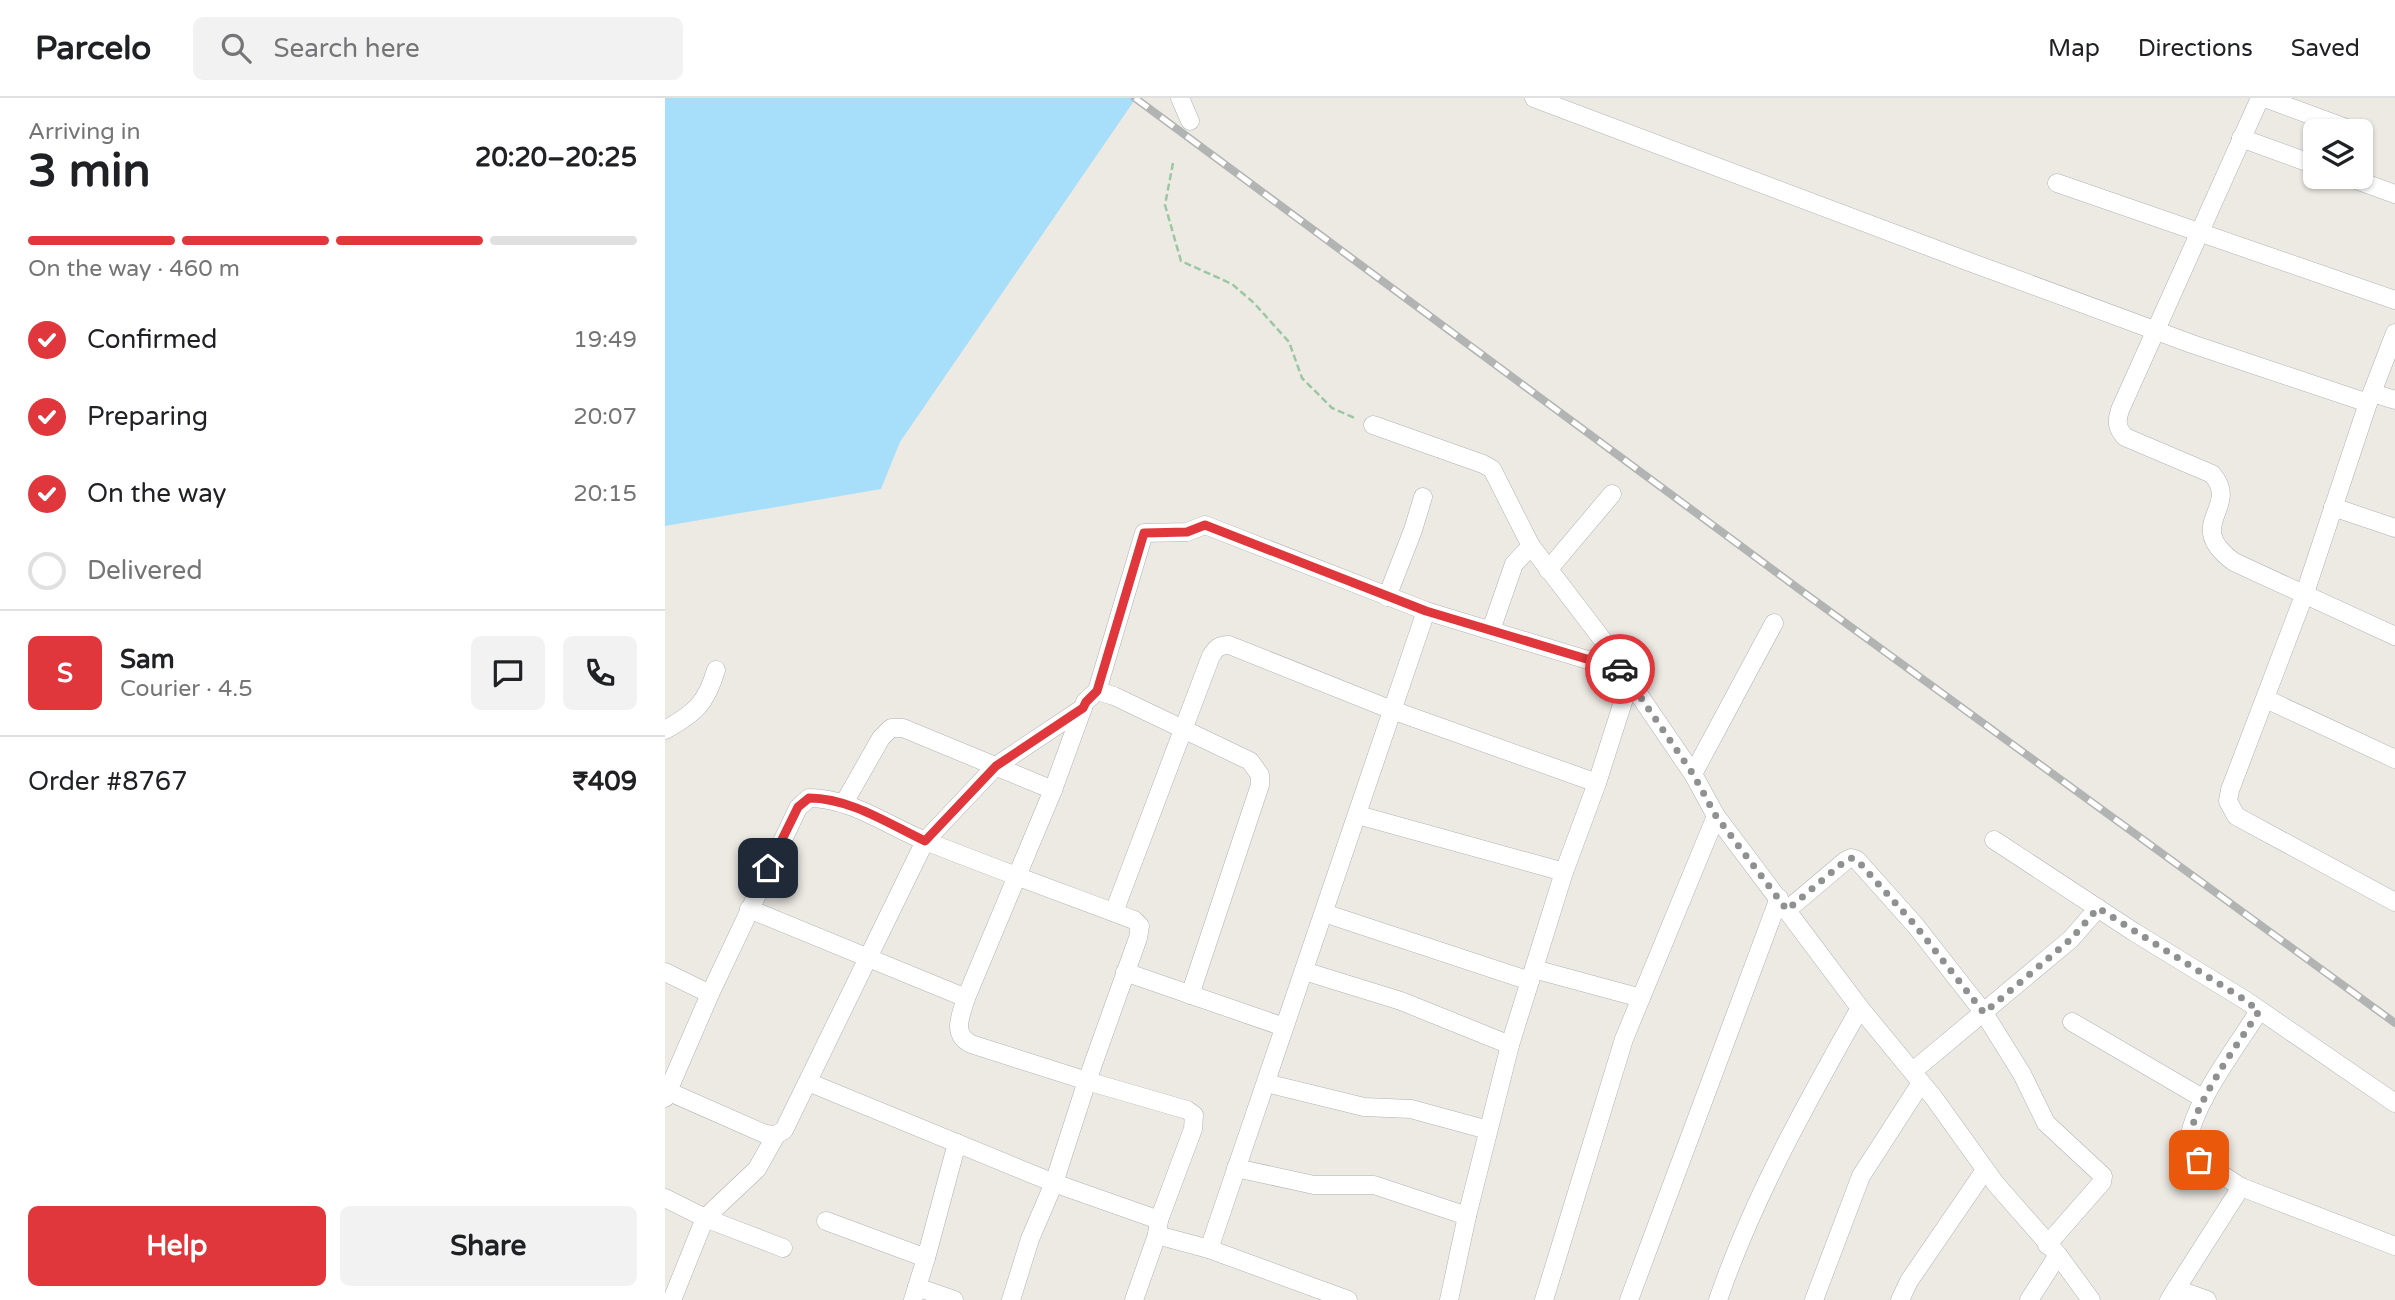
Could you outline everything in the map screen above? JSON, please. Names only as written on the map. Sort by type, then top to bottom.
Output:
[{"type":"street","points":[[1180,98],[1190,121]]},
{"type":"street","points":[[1534,98],[2155,330],[2370,398],[2395,400]]},
{"type":"street","points":[[2319,119],[2262,98],[2198,232],[2120,410],[2118,429],[2125,437],[2213,474],[2220,483],[2222,492],[2211,529],[2213,542],[2234,562],[2395,636]]},
{"type":"street","points":[[2241,138],[2303,161]]},
{"type":"street","points":[[2057,183],[2395,300]]},
{"type":"street","points":[[2373,186],[2395,194]]},
{"type":"street","points":[[2395,333],[2370,398],[2305,593],[2229,790],[2228,801],[2236,816],[2395,902]]},
{"type":"street","points":[[1373,425],[1492,469],[1531,546],[1627,674],[1693,774],[1716,816],[1860,1008],[1917,1077],[1985,1170],[2091,1300]]},
{"type":"street","points":[[1548,570],[1612,494]]},
{"type":"street","points":[[1387,597],[1423,497]]},
{"type":"street","points":[[2333,507],[2395,528]]},
{"type":"street","points":[[1134,1300],[1193,1129],[1194,1115],[1187,1110],[1087,1081],[962,1039],[958,1031],[966,998],[1053,790],[1083,708],[1097,691],[1144,533],[1187,532],[1205,525],[1426,611],[1627,674]]},
{"type":"street","points":[[1491,630],[1514,564],[1531,546]]},
{"type":"street","points":[[1209,1249],[1426,611]]},
{"type":"street","points":[[1693,774],[1774,623]]},
{"type":"street","points":[[1114,912],[1211,656],[1220,645],[1229,645],[1392,710],[1597,783]]},
{"type":"street","points":[[665,730],[690,715],[704,701],[716,670]]},
{"type":"street","points":[[1449,1300],[1510,1045],[1564,872],[1597,783],[1627,674]]},
{"type":"street","points":[[1097,691],[1114,696],[1250,761],[1260,775],[1260,785],[1189,995]]},
{"type":"street","points":[[2266,699],[2395,759]]},
{"type":"street","points":[[672,1300],[705,1218],[757,1168],[776,1135],[784,1130],[925,841],[996,766],[1083,708]]},
{"type":"street","points":[[845,803],[881,738],[891,728],[902,728],[1053,790]]},
{"type":"street","points":[[776,1135],[765,1134],[666,1093],[798,807],[809,798],[845,803],[925,841],[1133,920],[1140,926],[1138,938],[1054,1183],[1030,1239],[1011,1300]]},
{"type":"street","points":[[1358,815],[1564,872]]},
{"type":"street","points":[[1544,1300],[1624,1039],[1716,816]]},
{"type":"street","points":[[1994,840],[2245,1000],[2395,1102]]},
{"type":"street","points":[[1629,1300],[1783,904],[1851,858],[1857,860],[1915,925],[1984,1013],[2022,1074],[2046,1123],[2103,1176],[2102,1182],[2052,1250],[2029,1300]]},
{"type":"street","points":[[1814,1300],[1861,1176],[1917,1077],[1984,1013],[2071,939],[2098,908]]},
{"type":"street","points":[[749,909],[966,998]]},
{"type":"street","points":[[1324,913],[1532,975],[1641,998]]},
{"type":"street","points":[[1304,971],[1401,1002],[1510,1045]]},
{"type":"street","points":[[665,972],[710,994]]},
{"type":"street","points":[[1125,972],[1284,1027]]},
{"type":"street","points":[[1718,1300],[1731,1260],[1799,1116],[1860,1008]]},
{"type":"street","points":[[2259,1011],[2204,1099],[2191,1128],[2189,1147],[2199,1160],[2241,1187],[2395,1246]]},
{"type":"street","points":[[2072,1022],[2204,1099]]},
{"type":"street","points":[[808,1082],[1209,1249],[1348,1300]]},
{"type":"street","points":[[1266,1083],[1364,1107],[1411,1109],[1488,1130]]},
{"type":"street","points":[[954,1300],[915,1294],[957,1143]]},
{"type":"street","points":[[1236,1168],[1314,1185],[1374,1185],[1467,1216]]},
{"type":"street","points":[[1900,1300],[1909,1281],[1985,1170]]},
{"type":"street","points":[[2207,1300],[2173,1294],[2241,1187]]},
{"type":"street","points":[[665,1198],[705,1218],[783,1248]]},
{"type":"street","points":[[826,1222],[926,1258]]},
{"type":"path","points":[[1173,163],[1165,205],[1181,261],[1232,284],[1254,303],[1289,342],[1302,378],[1332,408],[1373,425]]},
{"type":"water","points":[[665,98],[1136,98],[900,442],[881,489],[665,526]]},
{"type":"railway","points":[[1135,98],[1803,592],[2395,1023]]},
{"type":"way so far","points":[[1620,669],[1631,677],[1635,689],[1693,774],[1716,816],[1787,910],[1845,861],[1851,858],[1857,860],[1915,925],[1984,1013],[2071,939],[2098,908],[2259,1011],[2204,1099],[2191,1128],[2189,1147],[2199,1160]]},
{"type":"route","points":[[768,868],[798,807],[809,798],[845,803],[925,841],[996,766],[1083,708],[1097,691],[1144,533],[1187,532],[1205,525],[1426,611],[1620,669]]}]
